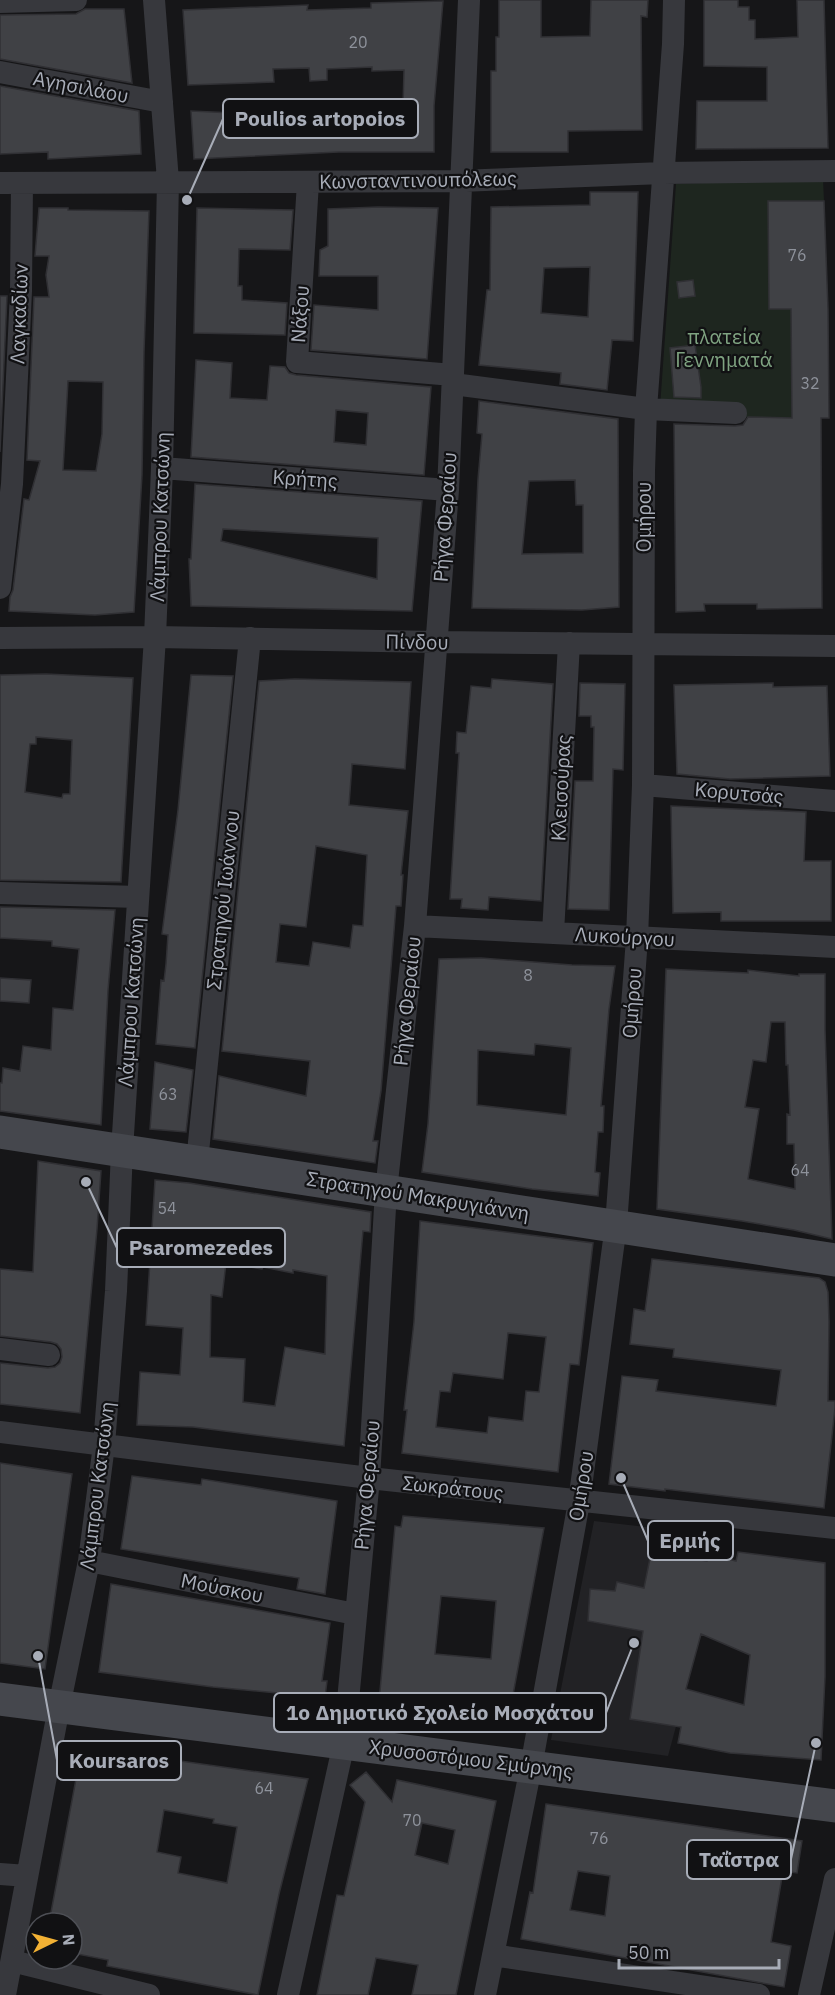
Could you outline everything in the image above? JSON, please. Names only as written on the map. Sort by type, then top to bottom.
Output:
[{"type":"main road","name":"Στρατηγού Μακρυγιάννη","points":[[0,1132],[835,1260]]},
{"type":"main road","name":"Χρυσοστόμου Σμύρνης","points":[[0,1699],[835,1806]]},
{"type":"street","points":[[0,2],[76,0]]},
{"type":"street","name":"Λάμπρου Κατσώνη","points":[[5,1995],[89,1561],[104,1445],[116,1291],[122,1150],[155,637],[162,468],[168,182],[154,0]]},
{"type":"street","name":"Ρήγα Φεραίου","points":[[288,1995],[344,1743],[369,1478],[386,1191],[415,926],[448,490],[469,0]]},
{"type":"street","name":"Ομήρου","points":[[485,1995],[531,1767],[579,1502],[616,1225],[637,938],[643,785],[646,409],[673,44],[674,0]]},
{"type":"street","name":"Αγησιλάου","points":[[0,72],[162,102]]},
{"type":"street","name":"Κωνσταντινουπόλεως","points":[[11,183],[460,181],[663,173],[835,171]]},
{"type":"street","name":"Νάξου","points":[[308,182],[297,362],[453,380],[646,409],[736,413]]},
{"type":"street","name":"Λαγκαδίων","points":[[0,588],[12,484],[21,291],[11,183]]},
{"type":"street","name":"Κρήτης","points":[[162,468],[448,490]]},
{"type":"street","name":"Πίνδου","points":[[0,638],[155,637],[835,646]]},
{"type":"street","name":"Στρατηγού Ιωάννου","points":[[198,1162],[250,638]]},
{"type":"street","name":"Κλεισούρας","points":[[553,933],[569,643]]},
{"type":"street","name":"Κορυτσάς","points":[[643,785],[835,801]]},
{"type":"street","points":[[0,893],[138,897]]},
{"type":"street","name":"Λυκούργου","points":[[415,926],[835,947]]},
{"type":"street","points":[[0,1349],[49,1355]]},
{"type":"street","name":"Σωκράτους","points":[[0,1432],[369,1478],[835,1528]]},
{"type":"street","name":"Μούσκου","points":[[89,1561],[355,1614]]},
{"type":"street","points":[[0,1874],[27,1876]]},
{"type":"street","points":[[809,1995],[835,1879]]},
{"type":"street","points":[[493,1955],[759,1995]]},
{"type":"street","points":[[12,1961],[149,1995]]},
{"type":"shaded area","points":[[594,1521],[733,1537],[696,1652],[668,1756],[551,1740]]},
{"type":"green space","name":"πλατεία Γεννηματά","points":[[823,179],[824,201],[768,202],[769,309],[791,309],[792,418],[740,417],[660,407],[676,184]]},
{"type":"building","points":[[499,0],[541,0],[541,37],[590,36],[591,0],[648,0],[647,17],[641,16],[642,130],[568,131],[568,152],[491,152],[491,71],[496,71]]},
{"type":"building","points":[[704,0],[738,0],[738,7],[749,7],[749,20],[755,20],[755,39],[798,37],[797,0],[824,0],[828,148],[696,149],[697,101],[767,101],[767,67],[704,66]]},
{"type":"building","points":[[443,1],[434,106],[434,152],[339,152],[194,159],[191,111],[234,113],[234,116],[257,120],[296,123],[339,121],[338,117],[367,116],[367,104],[403,106],[404,70],[372,71],[372,67],[327,69],[327,80],[310,81],[309,68],[273,69],[274,82],[188,85],[183,10],[308,5],[307,10],[371,8],[371,3]]},
{"type":"building","points":[[85,9],[124,9],[132,83],[0,59],[0,15],[76,14]]},
{"type":"building","points":[[0,86],[139,111],[141,154],[48,159],[48,152],[0,154]]},
{"type":"building","points":[[590,192],[638,192],[633,341],[612,340],[607,390],[560,384],[561,373],[479,365],[487,290],[490,290],[491,207],[590,205]],"holes":[[[590,267],[588,317],[541,313],[544,268]]]},
{"type":"building","points":[[768,201],[824,201],[829,418],[821,418],[822,608],[757,609],[757,604],[704,604],[705,611],[676,612],[674,424],[735,426],[743,425],[748,417],[792,418],[791,309],[769,309]]},
{"type":"building","points":[[39,208],[149,211],[142,475],[134,612],[95,615],[9,611],[24,499],[29,500],[40,461],[27,460],[34,297],[49,297],[46,275],[49,256],[35,256]],"holes":[[[68,381],[103,382],[102,434],[96,471],[63,470]]]},
{"type":"building","points":[[197,208],[293,210],[290,250],[239,249],[238,286],[242,286],[242,300],[287,303],[285,335],[194,333]]},
{"type":"building","points":[[438,208],[427,359],[311,350],[314,305],[378,310],[378,276],[319,276],[320,250],[328,246],[328,209]]},
{"type":"building","points":[[693,280],[695,296],[679,298],[677,282]]},
{"type":"building","points":[[0,296],[7,296],[0,452]]},
{"type":"building","points":[[695,345],[701,398],[674,397],[670,348]]},
{"type":"building","points":[[196,360],[232,363],[230,398],[267,400],[270,366],[285,367],[289,373],[296,375],[431,387],[424,475],[191,457]],"holes":[[[336,410],[368,413],[366,445],[334,442]]]},
{"type":"building","points":[[479,401],[618,419],[619,607],[582,610],[472,608],[482,434],[477,433]],"holes":[[[575,480],[576,505],[583,505],[583,553],[522,554],[529,481]]]},
{"type":"building","points":[[195,484],[422,501],[412,611],[191,606],[189,559],[191,559]],"holes":[[[223,529],[378,538],[377,579],[221,541]]]},
{"type":"building","points":[[46,674],[133,678],[121,882],[0,880],[0,675]],"holes":[[[36,737],[72,740],[70,794],[63,794],[62,798],[25,792],[30,744],[36,744]]]},
{"type":"building","points":[[191,675],[233,676],[195,1048],[156,1044],[161,980],[164,981],[168,935],[162,934],[178,810]]},
{"type":"building","points":[[295,679],[411,682],[405,769],[352,764],[349,805],[408,811],[401,875],[403,875],[401,906],[396,906],[381,1091],[373,1141],[378,1141],[375,1163],[213,1139],[219,1076],[306,1096],[310,1061],[222,1051],[259,681]],"holes":[[[316,846],[367,855],[363,926],[353,925],[350,948],[313,942],[309,966],[276,962],[280,924],[306,927]]]},
{"type":"building","points":[[492,679],[553,684],[541,901],[489,897],[488,910],[461,908],[462,899],[450,899],[459,753],[456,753],[457,732],[466,733],[471,686],[491,688]]},
{"type":"building","points":[[580,683],[625,684],[623,770],[613,769],[609,910],[568,909],[575,781],[593,781],[594,727],[591,727],[591,716],[579,716]]},
{"type":"building","points":[[773,683],[773,687],[827,686],[830,776],[730,779],[677,774],[674,685]]},
{"type":"building","points":[[671,806],[806,812],[804,861],[831,861],[831,921],[721,921],[721,912],[673,913]]},
{"type":"building","points":[[0,907],[115,910],[101,1125],[0,1111],[0,1083],[2,1083],[3,1068],[20,1071],[23,1046],[51,1050],[53,1008],[73,1010],[79,949],[52,946],[52,941],[0,938]]},
{"type":"building","points":[[481,958],[615,966],[601,1106],[604,1106],[603,1132],[598,1132],[595,1172],[600,1173],[598,1196],[532,1189],[422,1172],[428,1124],[439,959]],"holes":[[[535,1044],[571,1048],[566,1115],[477,1105],[478,1050],[534,1055]]]},
{"type":"building","points":[[666,969],[748,973],[748,970],[799,976],[799,974],[825,974],[832,1239],[742,1221],[657,1209]],"holes":[[[771,1022],[785,1022],[790,1115],[787,1114],[787,1144],[794,1144],[795,1189],[748,1179],[759,1109],[745,1107],[753,1060],[766,1062]]]},
{"type":"building","points":[[0,978],[31,980],[29,1003],[0,1001]]},
{"type":"building","points":[[155,1062],[193,1070],[186,1132],[150,1129]]},
{"type":"building","points":[[38,1161],[101,1171],[80,1413],[0,1404],[0,1363],[48,1368],[55,1367],[60,1363],[62,1357],[61,1349],[57,1344],[0,1336],[0,1269],[33,1272]]},
{"type":"building","points":[[155,1180],[189,1183],[371,1212],[370,1232],[363,1231],[344,1446],[193,1427],[137,1425],[140,1372],[180,1375],[183,1328],[146,1325]],"holes":[[[226,1263],[262,1269],[263,1267],[293,1273],[293,1270],[327,1276],[325,1354],[285,1347],[275,1406],[243,1402],[245,1359],[210,1357],[211,1295],[222,1297]]]},
{"type":"building","points":[[420,1221],[593,1243],[579,1365],[570,1364],[558,1472],[402,1453],[407,1410],[404,1410],[414,1322]],"holes":[[[508,1333],[546,1337],[539,1392],[526,1391],[523,1421],[489,1417],[487,1433],[436,1427],[440,1391],[450,1392],[453,1373],[503,1379]]]},
{"type":"building","points":[[652,1259],[819,1278],[825,1282],[828,1292],[829,1322],[828,1401],[835,1401],[835,1408],[824,1508],[609,1484],[622,1376],[658,1380],[656,1391],[776,1406],[781,1370],[673,1357],[674,1349],[630,1344],[634,1309],[645,1311]]},
{"type":"building","points":[[0,1463],[72,1474],[45,1669],[0,1663]]},
{"type":"building","points":[[132,1476],[201,1485],[202,1479],[337,1501],[325,1594],[297,1589],[299,1578],[121,1549]]},
{"type":"building","points":[[403,1516],[544,1528],[507,1727],[378,1713],[395,1526],[401,1527]],"holes":[[[441,1596],[496,1601],[491,1659],[435,1654]]]},
{"type":"building","points":[[738,1552],[825,1563],[825,1677],[821,1760],[730,1753],[678,1743],[681,1727],[630,1719],[643,1631],[588,1621],[590,1589],[615,1591],[617,1582],[644,1588],[651,1553],[707,1561],[709,1554],[736,1561]],"holes":[[[701,1634],[750,1655],[744,1705],[686,1689]]]},
{"type":"building","points":[[111,1584],[330,1623],[322,1681],[327,1681],[324,1705],[297,1702],[298,1695],[213,1687],[99,1672]]},
{"type":"building","points":[[82,1747],[308,1779],[279,1894],[258,1995],[107,1966],[108,1960],[84,1955],[84,1911],[51,1911]],"holes":[[[164,1810],[214,1819],[213,1823],[237,1827],[227,1883],[178,1873],[181,1857],[157,1852]]]},
{"type":"building","points":[[366,1772],[392,1802],[397,1780],[496,1801],[456,1995],[412,1995],[418,1965],[376,1958],[368,1995],[317,1995],[337,1895],[344,1896],[365,1802],[350,1785]],"holes":[[[422,1823],[455,1830],[448,1864],[415,1855]]]},
{"type":"building","points":[[546,1804],[802,1841],[797,1873],[783,1871],[771,1942],[791,1946],[784,1987],[521,1939],[530,1892],[533,1893]],"holes":[[[578,1871],[610,1876],[605,1916],[570,1910]]]},
{"type":"place","name":"Poulios artopoios","points":[[187,200]]},
{"type":"place","name":"Psaromezedes","points":[[86,1182]]},
{"type":"place","name":"Ερμής","points":[[621,1478]]},
{"type":"place","name":"1ο Δημοτικό Σχολείο Μοσχάτου","points":[[634,1643]]},
{"type":"place","name":"Koursaros","points":[[38,1656]]},
{"type":"place","name":"Ταΐστρα","points":[[816,1743]]}]
